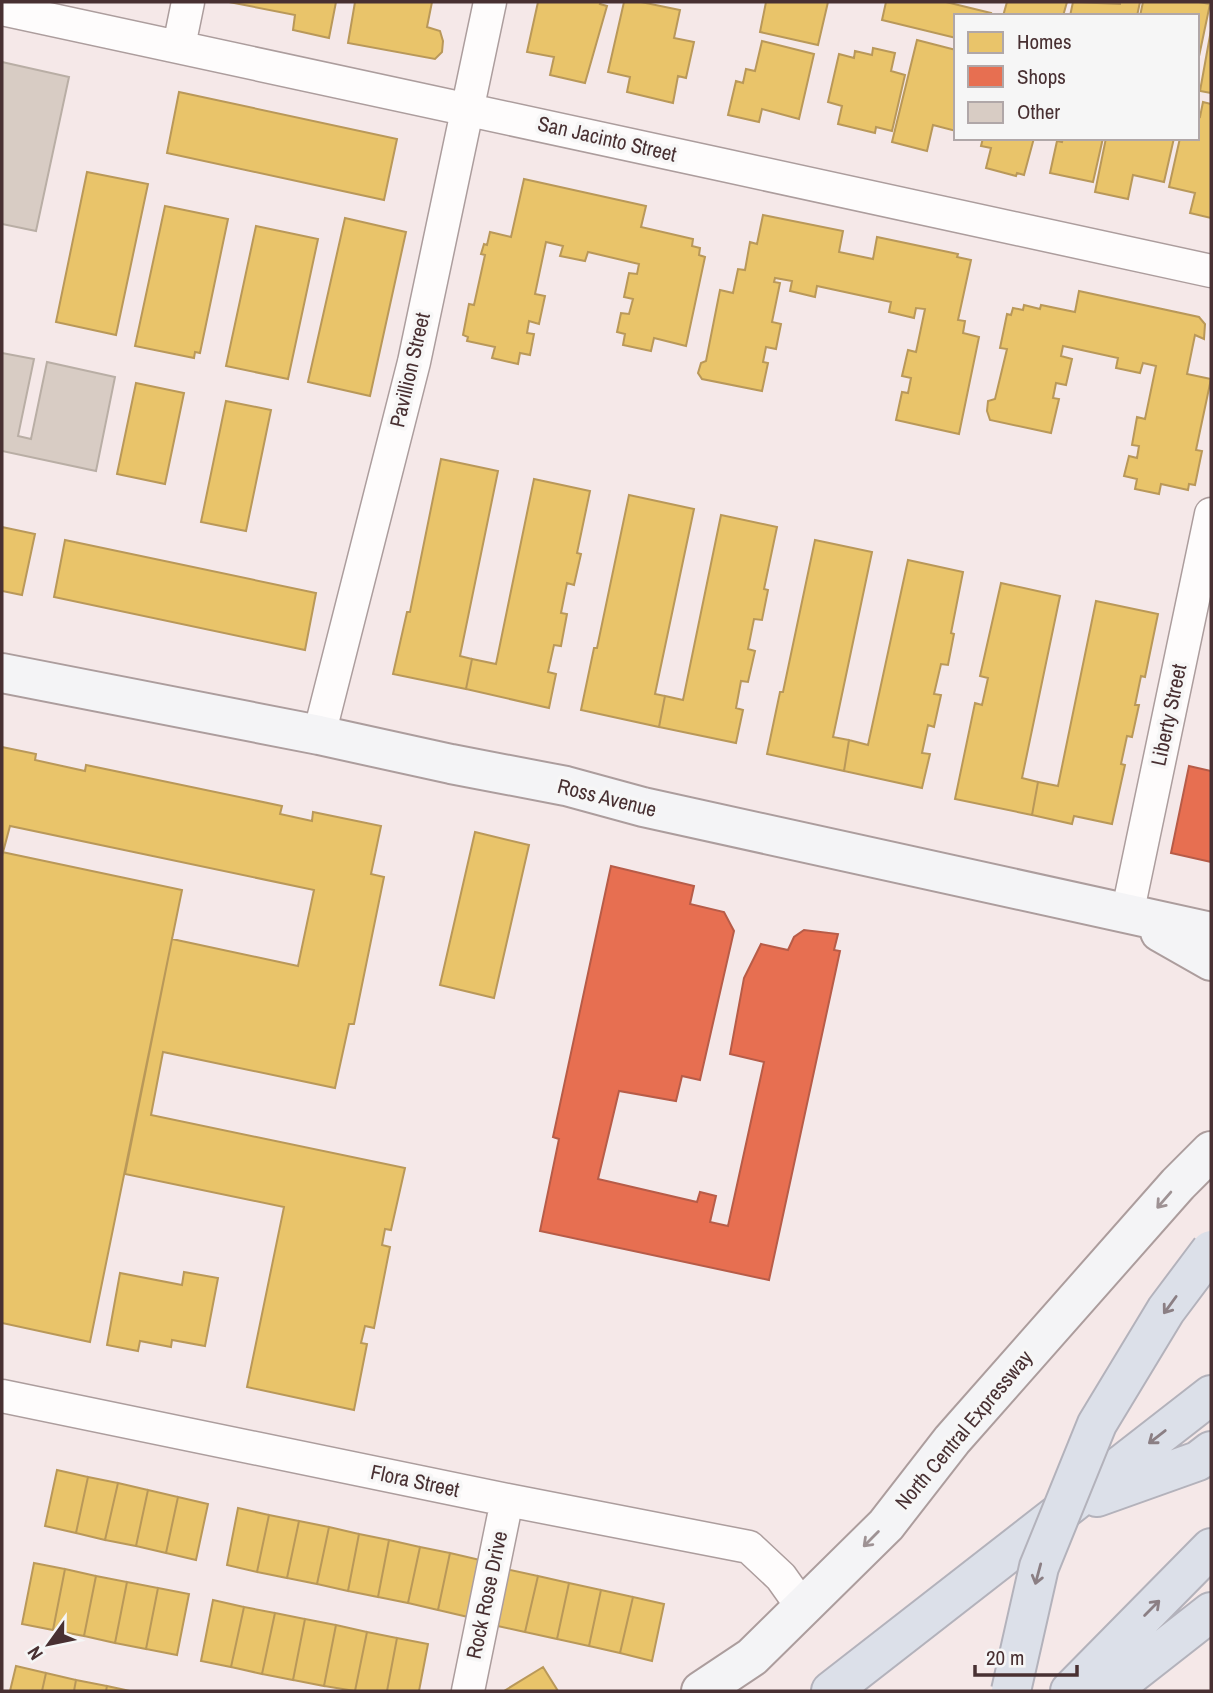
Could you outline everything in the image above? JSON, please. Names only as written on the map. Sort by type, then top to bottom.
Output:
[{"type":"highway","points":[[1011,1691],[1039,1567],[1097,1424],[1166,1310],[1211,1251]]},
{"type":"highway","points":[[831,1691],[1211,1395]]},
{"type":"highway","points":[[1063,1509],[1198,1461],[1211,1451]]},
{"type":"highway","points":[[1070,1691],[1211,1548]]},
{"type":"highway","points":[[803,1691],[973,1580]]},
{"type":"highway","points":[[1110,1691],[1211,1612]]},
{"type":"main road","name":"Ross Avenue","points":[[2,673],[566,786],[656,810],[1211,932]]},
{"type":"main road","points":[[1127,915],[1211,961]]},
{"type":"main road","name":"North Central Expressway","points":[[701,1691],[752,1657],[886,1525],[952,1440],[1178,1184],[1211,1151]]},
{"type":"street","points":[[179,46],[188,2]]},
{"type":"street","name":"Pavillion Street","points":[[319,735],[414,362],[490,2]]},
{"type":"street","name":"San Jacinto Street","points":[[2,9],[468,107],[711,163],[1211,271]]},
{"type":"street","name":"Liberty Street","points":[[1127,915],[1211,514]]},
{"type":"street","name":"Flora Street","points":[[3,1403],[749,1547],[781,1577],[803,1608]]},
{"type":"street","name":"Rock Rose Drive","points":[[468,1691],[507,1500]]},
{"type":"building: Homes","points":[[229,2],[336,2],[329,38],[293,30],[295,15]]},
{"type":"building: Homes","points":[[355,2],[432,2],[427,27],[440,31],[442,52],[435,59],[348,43]]},
{"type":"building: Homes","points":[[538,2],[601,2],[600,4],[607,6],[585,83],[550,75],[554,57],[527,52]]},
{"type":"building: Homes","points":[[624,2],[641,2],[680,10],[674,38],[694,42],[686,78],[678,76],[673,103],[627,92],[630,77],[608,72]]},
{"type":"building: Homes","points":[[766,2],[828,2],[818,45],[760,32]]},
{"type":"building: Homes","points":[[886,2],[946,2],[991,13],[954,14],[954,38],[882,20]]},
{"type":"building: Homes","points":[[1007,2],[1067,2],[1064,14],[1004,14]]},
{"type":"building: Homes","points":[[1073,2],[1140,2],[1137,14],[1070,14]]},
{"type":"building: Homes","points":[[1143,2],[1210,4],[1199,56],[1199,14],[1140,14]]},
{"type":"building: Homes","points":[[1211,30],[1211,93],[1200,91]]},
{"type":"building: Homes","points":[[917,40],[954,49],[954,130],[933,125],[927,151],[892,142]]},
{"type":"building: Homes","points":[[762,41],[814,54],[799,119],[762,109],[759,122],[728,115],[736,81],[743,83],[746,69],[755,71]]},
{"type":"building: Homes","points":[[873,48],[895,53],[891,71],[905,75],[892,131],[876,127],[875,133],[838,124],[842,106],[828,102],[839,54],[854,58],[855,51],[872,55]]},
{"type":"building: Homes","points":[[179,92],[397,139],[384,200],[167,153]]},
{"type":"building: Homes","points":[[1203,102],[1211,104],[1211,218],[1190,213],[1195,193],[1169,187],[1180,140],[1199,140]]},
{"type":"building: Homes","points":[[982,140],[1033,140],[1024,175],[1017,173],[1016,176],[986,168],[991,148],[981,146]]},
{"type":"building: Homes","points":[[1103,140],[1093,182],[1050,173],[1057,141]]},
{"type":"building: Homes","points":[[1106,140],[1174,140],[1164,182],[1133,175],[1128,199],[1095,192]]},
{"type":"building: Homes","points":[[87,172],[148,184],[116,335],[56,322]]},
{"type":"building: Homes","points":[[524,179],[646,206],[641,227],[693,239],[692,246],[700,248],[699,255],[705,257],[686,346],[654,338],[651,351],[623,345],[625,334],[617,332],[621,313],[629,314],[633,299],[624,297],[629,273],[637,274],[639,264],[588,252],[585,261],[560,256],[563,246],[546,242],[535,294],[545,296],[539,324],[529,321],[527,333],[534,334],[530,355],[520,353],[518,364],[492,358],[495,347],[467,341],[468,337],[463,335],[469,304],[474,305],[485,255],[481,254],[484,244],[487,245],[490,232],[511,237]]},
{"type":"building: Homes","points":[[165,206],[228,219],[200,353],[195,352],[194,358],[135,346]]},
{"type":"building: Homes","points":[[763,215],[843,231],[839,252],[873,259],[877,237],[958,254],[957,257],[971,260],[958,320],[965,321],[963,333],[979,337],[959,434],[896,420],[902,392],[908,393],[911,378],[902,376],[908,350],[916,352],[925,309],[916,308],[914,318],[889,312],[891,302],[817,286],[815,297],[790,291],[792,281],[775,278],[774,282],[780,283],[772,322],[781,324],[776,349],[766,347],[763,362],[768,363],[762,391],[702,379],[698,373],[701,363],[706,361],[720,290],[733,293],[738,269],[745,270],[750,242],[757,244]]},
{"type":"building: Homes","points":[[345,218],[406,232],[370,396],[308,382]]},
{"type":"building: Homes","points":[[256,226],[318,239],[288,379],[226,366]]},
{"type":"building: Homes","points":[[1079,291],[1199,317],[1205,324],[1204,339],[1195,335],[1187,374],[1211,379],[1196,450],[1202,451],[1195,485],[1189,484],[1188,490],[1161,484],[1159,494],[1135,489],[1137,479],[1124,476],[1129,456],[1137,458],[1139,446],[1132,445],[1137,417],[1145,419],[1156,366],[1143,363],[1140,373],[1116,368],[1118,358],[1063,346],[1061,356],[1072,359],[1066,385],[1056,383],[1053,398],[1059,399],[1051,433],[990,420],[988,401],[995,399],[1007,349],[1000,348],[1007,314],[1011,315],[1013,308],[1023,310],[1024,305],[1040,309],[1041,305],[1075,312]]},
{"type":"building: Homes","points":[[136,383],[184,393],[165,484],[117,474]]},
{"type":"building: Homes","points":[[226,401],[271,410],[246,531],[201,522]]},
{"type":"building: Homes","points":[[441,459],[498,471],[460,656],[472,659],[466,689],[393,674],[407,612],[410,612]]},
{"type":"building: Homes","points":[[534,479],[590,491],[577,553],[581,554],[574,585],[567,583],[561,613],[567,614],[561,646],[554,645],[548,672],[556,674],[549,708],[466,689],[472,659],[496,664]]},
{"type":"building: Homes","points":[[629,495],[694,509],[655,694],[665,696],[659,727],[581,710],[594,648],[597,648]]},
{"type":"building: Homes","points":[[721,515],[777,527],[764,589],[768,590],[762,620],[754,619],[748,649],[755,651],[748,682],[741,681],[736,708],[743,710],[736,743],[659,727],[665,696],[683,700]]},
{"type":"building: Homes","points":[[2,527],[35,534],[22,595],[2,591]]},
{"type":"building: Homes","points":[[65,540],[316,593],[305,650],[54,597]]},
{"type":"building: Homes","points":[[815,540],[872,552],[833,737],[849,740],[844,771],[767,754]]},
{"type":"building: Homes","points":[[908,560],[963,572],[951,633],[954,634],[948,665],[941,664],[934,694],[941,695],[934,727],[928,725],[922,753],[930,754],[922,788],[844,771],[849,740],[868,745]]},
{"type":"building: Homes","points":[[1001,583],[1060,596],[1022,778],[1038,782],[1032,815],[955,799],[975,703],[982,705],[988,678],[980,676]]},
{"type":"building: Homes","points":[[1096,601],[1158,614],[1145,677],[1141,676],[1135,705],[1139,705],[1132,737],[1127,736],[1121,764],[1125,765],[1112,824],[1074,816],[1072,824],[1032,815],[1038,782],[1058,786]]},
{"type":"building: Homes","points":[[2,747],[36,754],[35,760],[85,771],[86,765],[282,806],[280,814],[312,821],[313,812],[381,826],[371,874],[384,877],[354,1024],[349,1024],[335,1088],[163,1052],[151,1115],[405,1168],[391,1230],[385,1229],[382,1245],[390,1247],[374,1328],[365,1326],[361,1343],[367,1344],[354,1410],[247,1387],[284,1207],[125,1174],[172,939],[298,966],[314,890],[10,826],[2,856]]},
{"type":"building: Homes","points":[[475,832],[529,845],[494,998],[440,985]]},
{"type":"building: Homes","points":[[2,852],[182,890],[90,1342],[2,1323]]},
{"type":"building: Homes","points":[[184,1272],[218,1278],[205,1346],[172,1340],[171,1347],[140,1341],[138,1351],[107,1345],[120,1273],[182,1285]]},
{"type":"building: Homes","points":[[57,1470],[88,1477],[76,1533],[45,1526]]},
{"type":"building: Homes","points":[[88,1477],[118,1483],[105,1540],[76,1533]]},
{"type":"building: Homes","points":[[118,1483],[148,1490],[136,1546],[105,1540]]},
{"type":"building: Homes","points":[[148,1490],[178,1497],[166,1553],[136,1546]]},
{"type":"building: Homes","points":[[178,1497],[208,1504],[196,1560],[166,1553]]},
{"type":"building: Homes","points":[[238,1508],[269,1515],[257,1572],[227,1565]]},
{"type":"building: Homes","points":[[269,1515],[299,1521],[287,1578],[257,1572]]},
{"type":"building: Homes","points":[[299,1521],[329,1527],[317,1584],[287,1578]]},
{"type":"building: Homes","points":[[329,1527],[359,1534],[348,1591],[317,1584]]},
{"type":"building: Homes","points":[[359,1534],[389,1540],[378,1597],[348,1591]]},
{"type":"building: Homes","points":[[389,1540],[420,1547],[408,1603],[378,1597]]},
{"type":"building: Homes","points":[[420,1547],[450,1553],[438,1610],[408,1603]]},
{"type":"building: Homes","points":[[450,1553],[480,1560],[468,1617],[438,1610]]},
{"type":"building: Homes","points":[[34,1563],[65,1569],[53,1630],[22,1624]]},
{"type":"building: Homes","points":[[65,1569],[96,1576],[84,1636],[53,1630]]},
{"type":"building: Homes","points":[[506,1569],[538,1576],[525,1632],[493,1625]]},
{"type":"building: Homes","points":[[96,1576],[127,1582],[115,1643],[84,1636]]},
{"type":"building: Homes","points":[[538,1576],[569,1583],[557,1639],[525,1632]]},
{"type":"building: Homes","points":[[127,1582],[158,1588],[146,1649],[115,1643]]},
{"type":"building: Homes","points":[[569,1583],[601,1590],[589,1646],[557,1639]]},
{"type":"building: Homes","points":[[158,1588],[189,1594],[177,1655],[146,1649]]},
{"type":"building: Homes","points":[[601,1590],[633,1597],[620,1653],[589,1646]]},
{"type":"building: Homes","points":[[633,1597],[664,1604],[652,1661],[620,1653]]},
{"type":"building: Homes","points":[[213,1600],[244,1607],[231,1667],[201,1661]]},
{"type":"building: Homes","points":[[244,1607],[275,1613],[262,1674],[231,1667]]},
{"type":"building: Homes","points":[[275,1613],[305,1619],[293,1680],[262,1674]]},
{"type":"building: Homes","points":[[305,1619],[336,1625],[324,1686],[293,1680]]},
{"type":"building: Homes","points":[[336,1625],[367,1632],[355,1691],[324,1686]]},
{"type":"building: Homes","points":[[367,1632],[397,1638],[387,1691],[355,1691]]},
{"type":"building: Homes","points":[[397,1638],[428,1644],[419,1691],[387,1691]]},
{"type":"building: Homes","points":[[16,1666],[46,1673],[42,1691],[10,1691]]},
{"type":"building: Homes","points":[[543,1667],[558,1691],[504,1691]]},
{"type":"building: Homes","points":[[46,1673],[76,1680],[74,1691],[42,1691]]},
{"type":"building: Homes","points":[[76,1680],[107,1686],[106,1691],[74,1691]]},
{"type":"building: Homes","points":[[107,1686],[130,1691],[106,1691]]},
{"type":"building: Shops","points":[[1189,766],[1211,771],[1211,862],[1171,853]]},
{"type":"building: Shops","points":[[611,866],[694,886],[690,904],[724,912],[734,931],[700,1080],[682,1076],[676,1101],[619,1091],[598,1179],[697,1202],[700,1192],[716,1196],[710,1222],[728,1226],[764,1062],[730,1054],[744,978],[761,944],[788,950],[794,937],[804,930],[838,934],[834,950],[840,951],[769,1280],[540,1231],[559,1139],[553,1137]]},
{"type":"building: Other","points":[[2,62],[69,77],[36,231],[2,224]]},
{"type":"building: Other","points":[[2,353],[34,359],[18,436],[31,439],[47,362],[115,377],[96,471],[2,451]]}]
